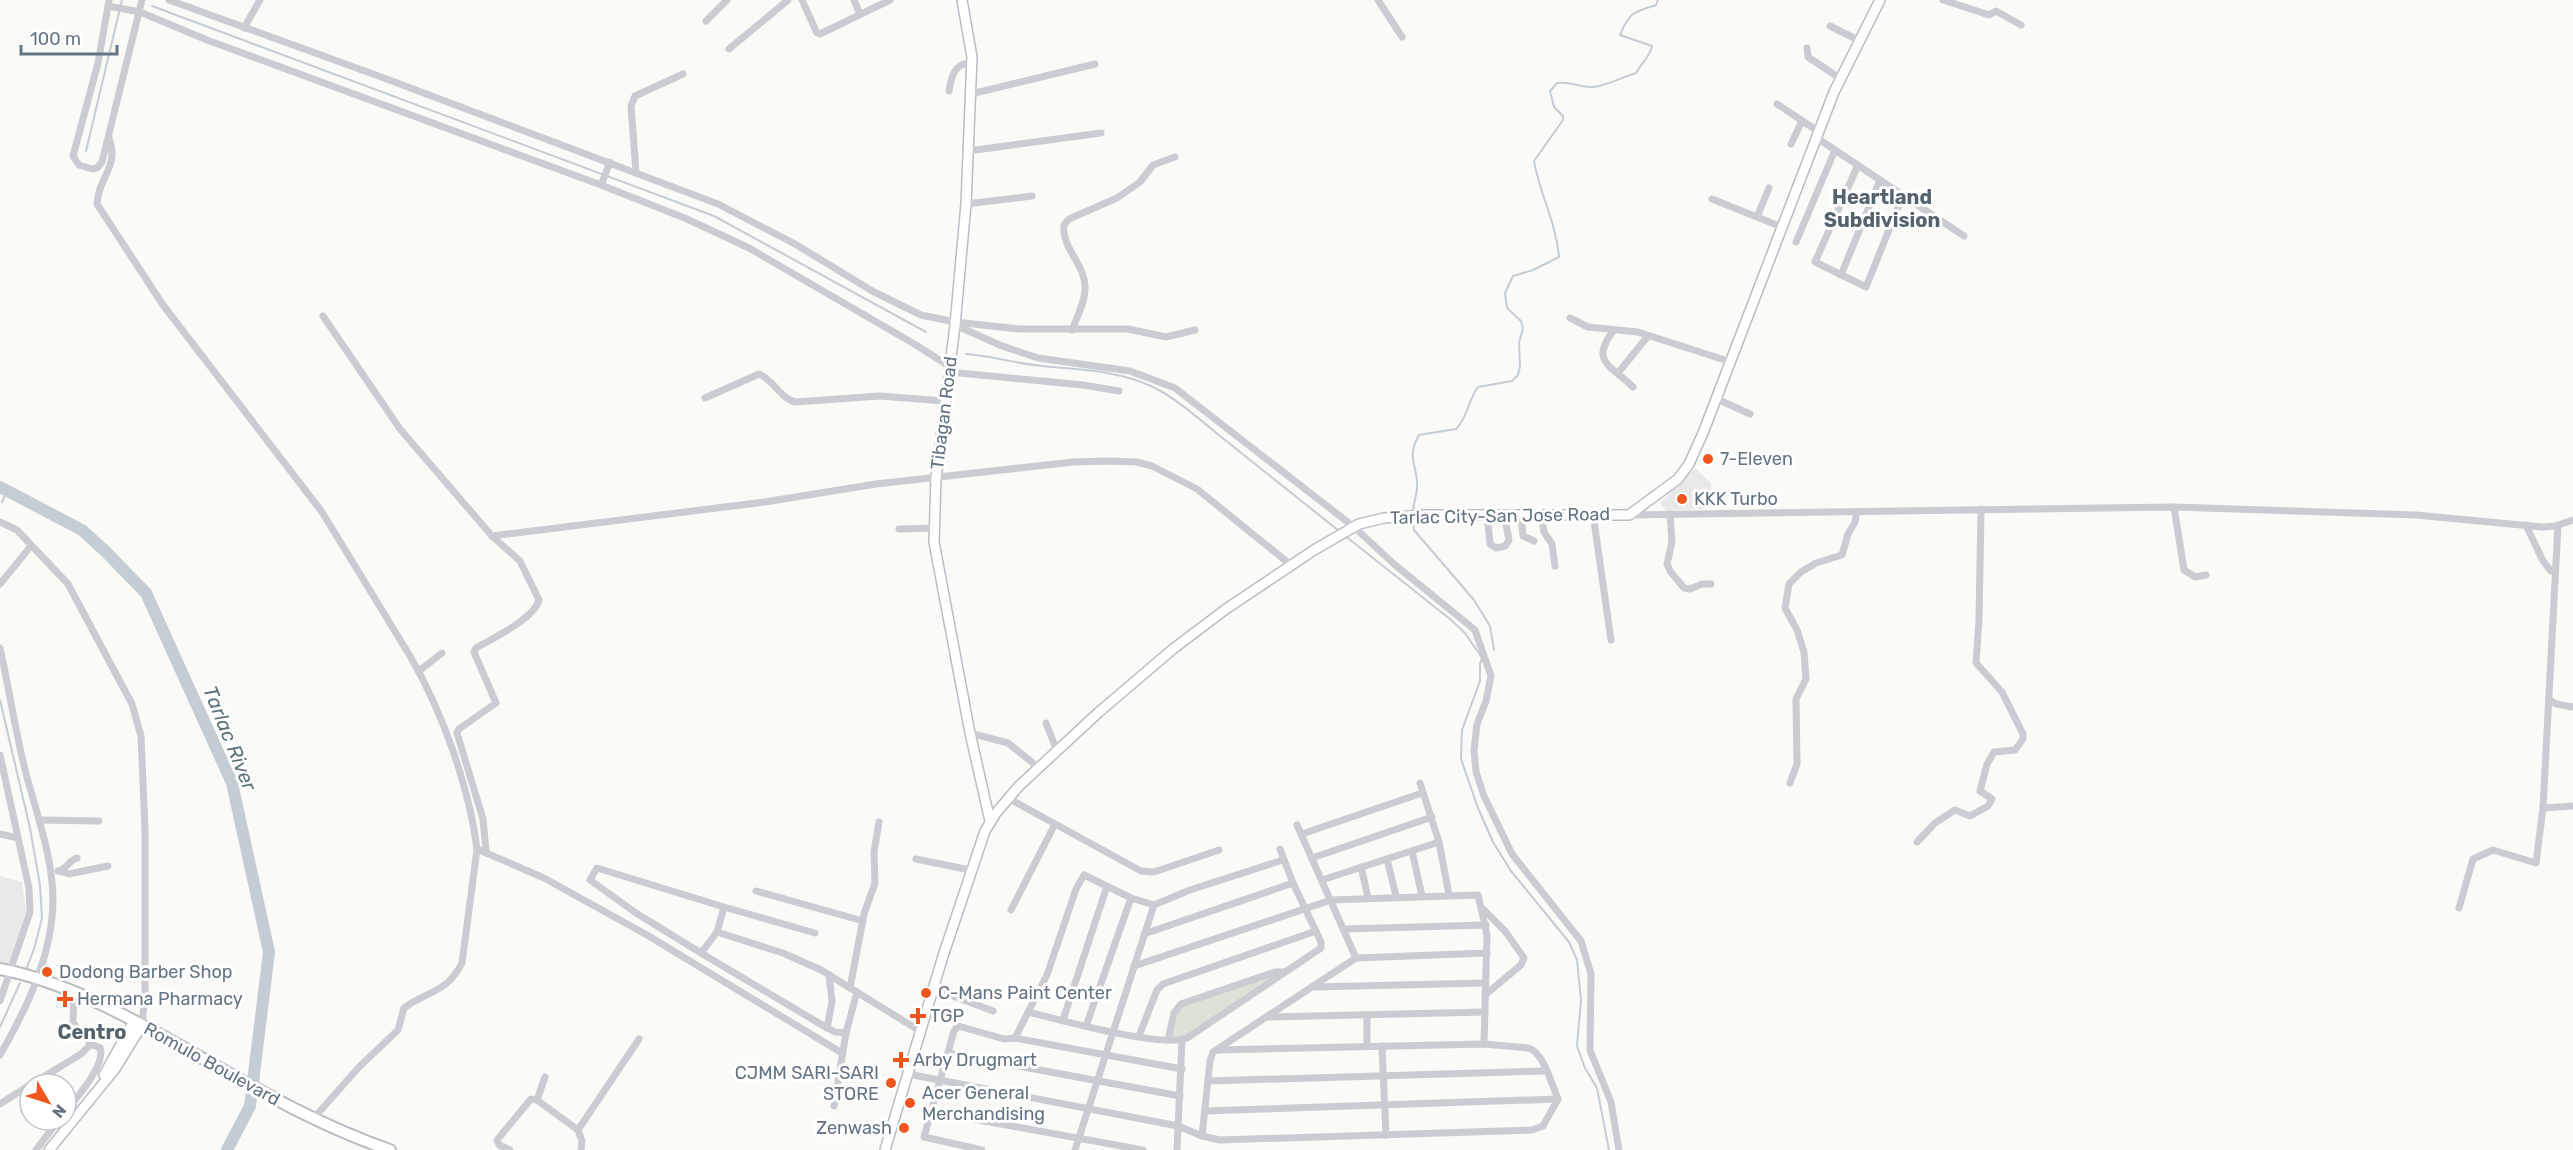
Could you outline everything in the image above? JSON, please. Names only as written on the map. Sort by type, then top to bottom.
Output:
[{"type":"highway","name":"Romulo Boulevard","points":[[5,970],[74,992],[142,1025],[289,1107],[390,1150]]},
{"type":"main road","name":"Tibagan Road","points":[[962,0],[971,64],[966,204],[955,323],[936,478],[934,528],[936,556],[990,822]]},
{"type":"main road","name":"Tarlac City-San Jose Road","points":[[885,1150],[970,870],[990,822],[1008,798],[1038,767],[1173,649],[1291,565],[1351,528],[1365,522],[1425,515],[1629,515],[1678,479],[1694,453],[1716,399],[1841,78],[1880,0]]},
{"type":"main road","points":[[50,1150],[97,1091],[142,1025]]},
{"type":"street","points":[[142,0],[137,11],[102,162],[97,168],[79,165],[74,160],[110,4],[137,11],[218,44],[602,183],[687,219],[749,248],[949,369],[1119,391]]},
{"type":"street","points":[[169,0],[718,204],[795,244],[874,292],[921,315],[955,323],[1029,329],[1128,328],[1166,337],[1195,330]]},
{"type":"street","points":[[244,28],[260,0]]},
{"type":"street","points":[[706,21],[727,0]]},
{"type":"street","points":[[729,49],[788,0]]},
{"type":"street","points":[[802,0],[819,33],[890,0]]},
{"type":"street","points":[[854,0],[860,14]]},
{"type":"street","points":[[1378,0],[1402,37]]},
{"type":"street","points":[[1943,0],[1989,15],[1996,11],[2021,25]]},
{"type":"street","points":[[1830,26],[1860,41]]},
{"type":"street","points":[[1807,48],[1808,57],[1812,62],[1841,78]]},
{"type":"street","points":[[949,91],[952,75],[960,65],[971,64]]},
{"type":"street","points":[[971,94],[1095,64]]},
{"type":"street","points":[[636,172],[631,106],[633,100],[635,96],[683,74]]},
{"type":"street","points":[[1777,104],[1802,121],[1834,150],[1964,236]]},
{"type":"street","points":[[1791,144],[1802,121]]},
{"type":"street","points":[[968,150],[1101,133]]},
{"type":"street","points":[[109,138],[114,159],[97,194],[97,204],[163,305],[322,512],[419,671],[448,740],[470,807],[477,849],[462,963],[456,975],[445,987],[404,1008],[398,1030],[359,1067],[313,1119]]},
{"type":"street","points":[[1796,242],[1834,150]]},
{"type":"street","points":[[1072,330],[1086,288],[1082,273],[1067,242],[1064,225],[1070,219],[1118,198],[1140,182],[1159,161],[1175,158]]},
{"type":"street","points":[[602,183],[609,164]]},
{"type":"street","points":[[1858,165],[1815,262],[1866,287],[1903,195]]},
{"type":"street","points":[[1841,275],[1880,180]]},
{"type":"street","points":[[1757,217],[1769,188]]},
{"type":"street","points":[[966,204],[1032,196]]},
{"type":"street","points":[[1712,199],[1782,228]]},
{"type":"street","points":[[323,316],[391,417],[492,536],[520,561],[539,600],[534,609],[517,624],[476,648],[474,652],[496,703],[459,729],[457,733],[483,819],[486,851]]},
{"type":"street","points":[[1570,318],[1588,327],[1648,336],[1731,362]]},
{"type":"street","points":[[955,323],[1002,346],[1038,358],[1130,371],[1175,388],[1469,624],[1478,635],[1491,676],[1478,724],[1474,750],[1476,772],[1484,796],[1512,854],[1574,931],[1586,956],[1591,974],[1590,1050],[1611,1101],[1619,1150]]},
{"type":"street","points":[[1614,330],[1604,343],[1602,357],[1633,387]]},
{"type":"street","points":[[1618,373],[1648,336]]},
{"type":"street","points":[[705,398],[759,374],[790,400],[796,402],[879,396],[945,401]]},
{"type":"street","points":[[1716,399],[1750,414]]},
{"type":"street","points":[[492,536],[765,502],[876,484],[1073,462],[1137,462],[1152,466],[1197,489],[1291,565]]},
{"type":"street","points":[[1629,515],[2174,507],[2416,515],[2526,525],[2559,525],[2573,520]]},
{"type":"street","points":[[2174,507],[2184,570],[2194,577],[2206,575]]},
{"type":"street","points":[[1917,842],[1935,823],[1955,810],[1970,816],[1988,806],[1992,799],[1980,790],[1991,756],[1996,751],[2015,750],[2023,739],[2023,734],[2002,692],[1976,663],[1981,509]]},
{"type":"street","points":[[1790,783],[1797,764],[1796,699],[1806,679],[1804,651],[1797,630],[1785,608],[1789,584],[1816,562],[1842,555],[1857,512]]},
{"type":"street","points":[[1487,514],[1490,544],[1496,548],[1505,546],[1509,540],[1504,514]]},
{"type":"street","points":[[1521,514],[1523,536],[1534,541]]},
{"type":"street","points":[[1593,514],[1611,640]]},
{"type":"street","points":[[1670,514],[1672,534],[1667,564],[1670,571],[1684,588],[1690,589],[1702,584],[1711,584]]},
{"type":"street","points":[[1541,515],[1544,532],[1552,544],[1555,566]]},
{"type":"street","points":[[0,522],[17,530],[68,584],[132,704],[141,736],[145,829],[145,994],[142,1025]]},
{"type":"street","points":[[2526,525],[2543,561],[2551,571]]},
{"type":"street","points":[[2458,908],[2471,861],[2475,857],[2493,850],[2534,863],[2537,861],[2543,808],[2559,525]]},
{"type":"street","points":[[899,529],[934,528]]},
{"type":"street","points":[[0,584],[31,546]]},
{"type":"street","points":[[0,648],[28,781],[40,820],[53,902],[50,930],[38,979],[0,1054]]},
{"type":"street","points":[[419,671],[442,653]]},
{"type":"street","points":[[2550,700],[2556,704],[2573,707]]},
{"type":"street","points":[[1046,723],[1056,751]]},
{"type":"street","points":[[970,732],[1008,743],[1038,767]]},
{"type":"street","points":[[0,755],[29,888],[30,912],[5,970],[0,1001]]},
{"type":"street","points":[[1420,783],[1439,842],[1449,895]]},
{"type":"street","points":[[1302,834],[1422,793]]},
{"type":"street","points":[[1008,798],[1148,872],[1219,850]]},
{"type":"street","points":[[2543,808],[2573,806]]},
{"type":"street","points":[[1312,858],[1432,817]]},
{"type":"street","points":[[40,820],[99,821]]},
{"type":"street","points":[[834,1106],[863,921],[875,883],[874,852],[879,822]]},
{"type":"street","points":[[1011,910],[1055,824]]},
{"type":"street","points":[[1297,825],[1356,958]]},
{"type":"street","points":[[0,834],[18,838]]},
{"type":"street","points":[[1322,880],[1439,842]]},
{"type":"street","points":[[477,849],[544,878],[647,935],[842,1053]]},
{"type":"street","points":[[1028,1012],[1139,1036],[1182,1040],[1321,948],[1316,931],[1280,849]]},
{"type":"street","points":[[1412,851],[1422,896]]},
{"type":"street","points":[[50,874],[65,869],[69,861],[77,858]]},
{"type":"street","points":[[916,859],[970,870]]},
{"type":"street","points":[[1387,859],[1396,896]]},
{"type":"street","points":[[1015,1038],[1047,975],[1080,879],[1086,875],[1131,898],[1154,905],[1283,860]]},
{"type":"street","points":[[59,871],[69,874],[108,866]]},
{"type":"street","points":[[1361,867],[1368,897]]},
{"type":"street","points":[[816,933],[597,868],[590,880],[636,913],[701,953],[827,1028],[846,1033]]},
{"type":"street","points":[[1144,934],[1293,883]]},
{"type":"street","points":[[1062,1020],[1107,886]]},
{"type":"street","points":[[756,891],[863,921]]},
{"type":"street","points":[[1134,966],[1331,900],[1478,895],[1486,925],[1484,1044]]},
{"type":"street","points":[[1086,1026],[1131,898]]},
{"type":"street","points":[[1075,1150],[1154,905]]},
{"type":"street","points":[[701,953],[717,932],[724,907]]},
{"type":"street","points":[[1483,909],[1506,932],[1524,958],[1521,965],[1485,994]]},
{"type":"street","points":[[1344,929],[1486,925]]},
{"type":"street","points":[[1139,1036],[1157,990],[1163,984],[1316,931]]},
{"type":"street","points":[[717,932],[783,953],[829,975],[920,1031]]},
{"type":"street","points":[[1202,1136],[1211,1056],[1356,958],[1487,953]]},
{"type":"street","points":[[1167,1040],[1174,1012],[1181,1004],[1275,972],[1284,972]]},
{"type":"street","points":[[827,1028],[832,1002],[829,975]]},
{"type":"street","points":[[1314,987],[1485,983]]},
{"type":"street","points":[[934,989],[993,1011]]},
{"type":"street","points":[[74,992],[72,1023],[91,1044],[100,1048],[102,1052],[99,1064],[78,1094]]},
{"type":"street","points":[[1268,1017],[1485,1012]]},
{"type":"street","points":[[1367,1015],[1367,1046]]},
{"type":"street","points":[[982,1150],[924,1138],[938,1081],[954,1031],[958,1026],[1004,1039],[1015,1038],[1182,1069]]},
{"type":"street","points":[[578,1130],[639,1038]]},
{"type":"street","points":[[1177,1150],[1182,1040]]},
{"type":"street","points":[[52,1072],[81,1054],[91,1044]]},
{"type":"street","points":[[1217,1050],[1484,1044],[1534,1049],[1540,1056],[1558,1099]]},
{"type":"street","points":[[1382,1046],[1386,1135]]},
{"type":"street","points":[[948,1053],[1180,1096]]},
{"type":"street","points":[[1208,1080],[1545,1071]]},
{"type":"street","points":[[908,1074],[1178,1126],[1202,1136],[1220,1140],[1532,1130],[1543,1126],[1558,1099]]},
{"type":"street","points":[[537,1100],[545,1077]]},
{"type":"street","points":[[0,1104],[18,1093]]},
{"type":"street","points":[[510,1150],[498,1144],[498,1139],[531,1099],[537,1100],[578,1130],[582,1141],[581,1150]]},
{"type":"street","points":[[1205,1111],[1558,1099]]},
{"type":"street","points":[[930,1111],[1143,1150]]},
{"type":"street","points":[[36,1150],[50,1132]]},
{"type":"shaded area","points":[[1695,468],[1711,483],[1711,508],[1666,511],[1660,503]]},
{"type":"shaded area","points":[[0,876],[22,882],[26,911],[10,967],[0,964]]},
{"type":"shaded area","points":[[1291,968],[1184,1043],[1169,1040],[1181,1004]]},
{"type":"waterway","points":[[86,151],[122,0]]},
{"type":"waterway","points":[[1413,513],[1417,489],[1413,450],[1419,435],[1456,429],[1478,387],[1512,381],[1518,375],[1519,343],[1523,328],[1521,321],[1507,308],[1505,293],[1513,276],[1533,270],[1559,257],[1555,232],[1534,161],[1563,120],[1563,116],[1554,107],[1550,91],[1557,83],[1594,87],[1636,73],[1652,46],[1620,35],[1633,14],[1656,5],[1658,0]]},
{"type":"waterway","points":[[152,6],[714,216],[926,332]]},
{"type":"waterway","points":[[966,354],[1111,374],[1151,386],[1171,397],[1339,531]]},
{"type":"waterway","name":"Tarlac River","points":[[0,487],[82,530],[146,593],[232,783],[269,952],[250,1106],[227,1150]]},
{"type":"waterway","points":[[2,502],[7,491]]},
{"type":"waterway","points":[[1413,519],[1414,530],[1474,600],[1490,626],[1494,650]]},
{"type":"waterway","points":[[1344,535],[1450,619],[1465,633],[1482,658],[1480,681],[1462,730],[1461,759],[1493,842],[1511,871],[1569,942],[1577,960],[1581,1000],[1577,1046],[1585,1068],[1597,1088],[1609,1150]]},
{"type":"waterway","points":[[0,700],[30,828],[40,885],[42,918],[26,970]]},
{"type":"waterway","points":[[0,1027],[20,983]]},
{"type":"place","name":"7-Eleven","points":[[1708,459]]},
{"type":"place","name":"KKK Turbo","points":[[1682,499]]},
{"type":"place","name":"Dodong Barber Shop","points":[[47,972]]},
{"type":"place","name":"C-Mans Paint Center","points":[[926,993]]},
{"type":"place","name":"Hermana Pharmacy","points":[[65,999]]},
{"type":"place","name":"TGP","points":[[918,1016]]},
{"type":"place","name":"Arby Drugmart","points":[[901,1060]]},
{"type":"place","name":"CJMM SARI-SARI STORE","points":[[891,1083]]},
{"type":"place","name":"Acer General Merchandising","points":[[910,1103]]},
{"type":"place","name":"Zenwash","points":[[904,1128]]},
{"type":"district","name":"Heartland Subdivision","points":[[1882,208]]},
{"type":"district","name":"Centro","points":[[92,1032]]}]
